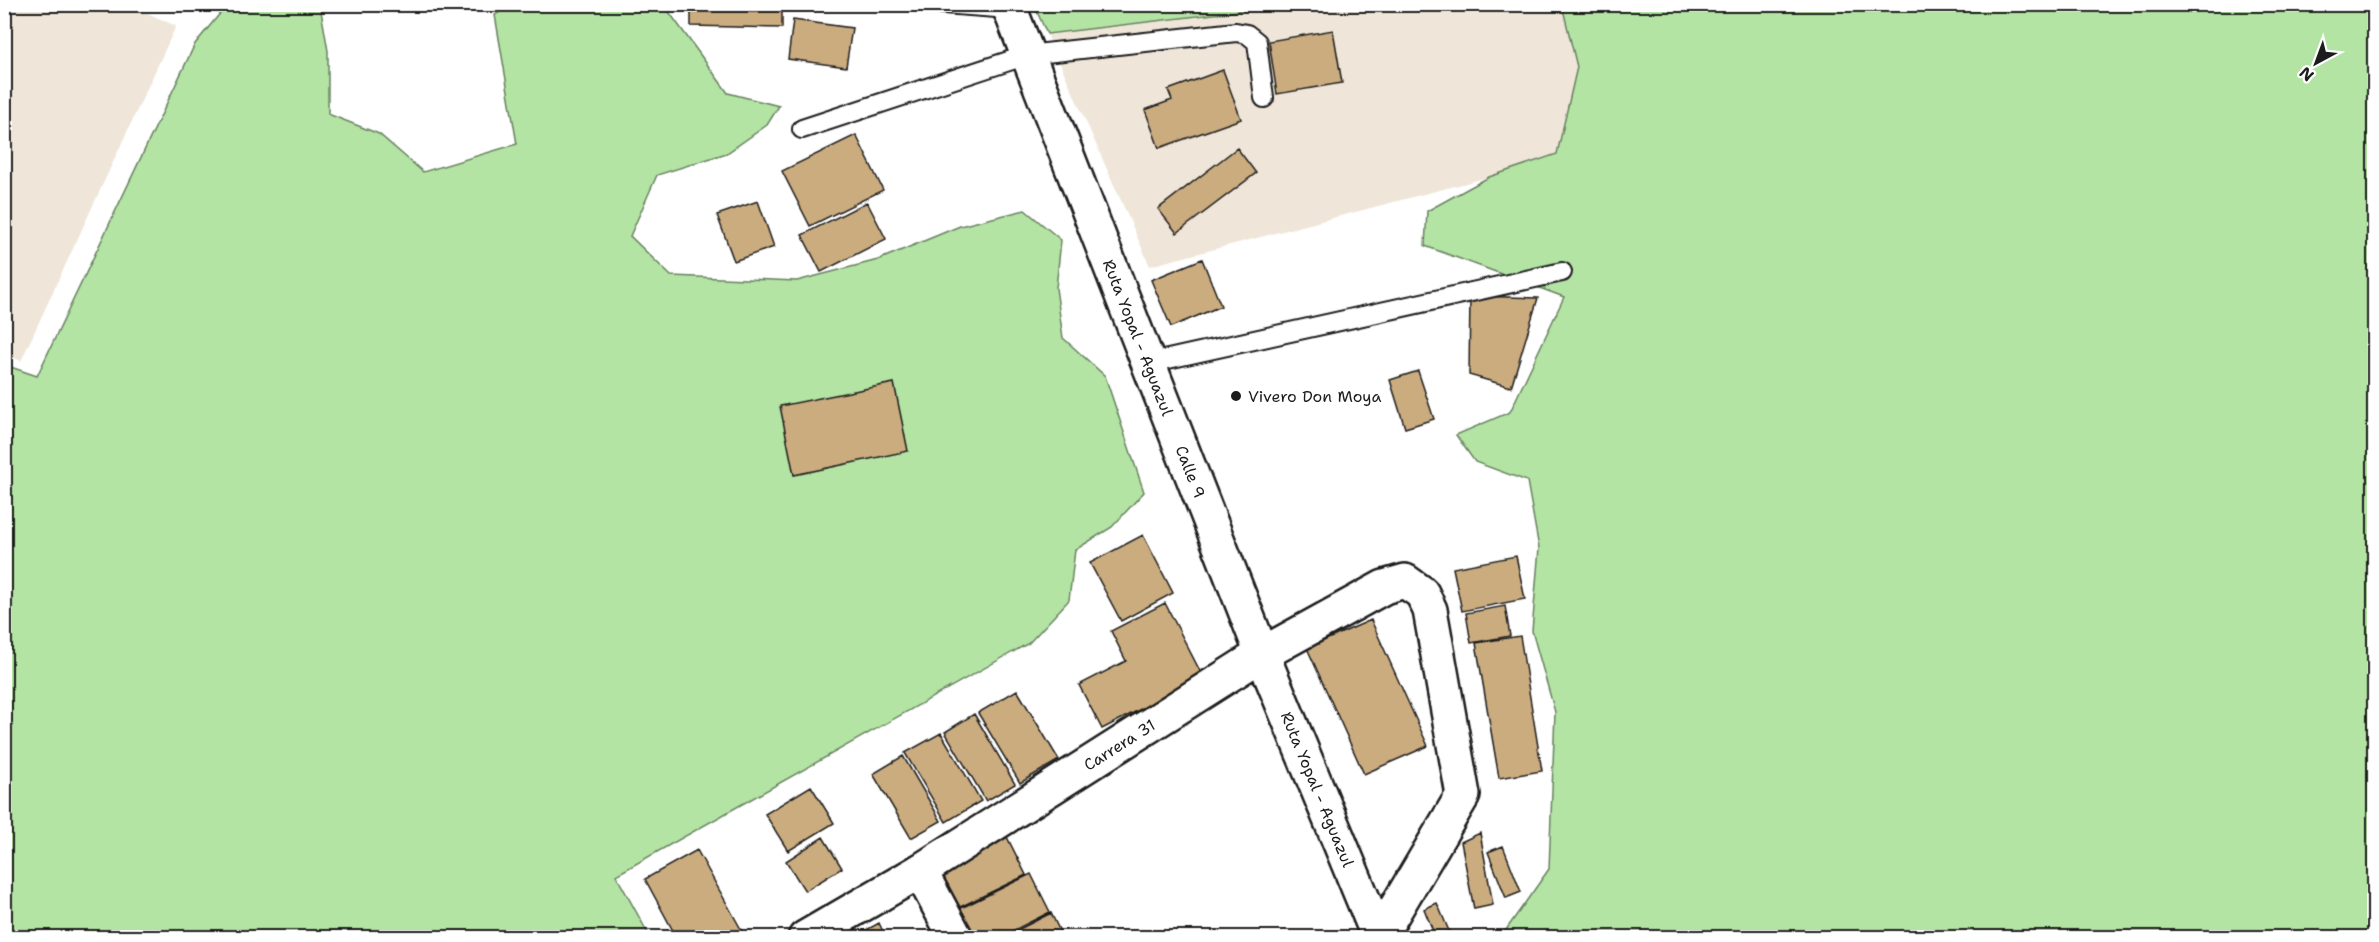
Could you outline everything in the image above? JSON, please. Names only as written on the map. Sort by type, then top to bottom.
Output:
[{"type":"street","name":"Carrera 31","points":[[805,938],[920,871],[1262,654],[1384,587],[1405,581],[1422,593],[1430,610],[1463,795],[1379,937]]},
{"type":"street","points":[[920,871],[956,938]]},
{"type":"lane","points":[[942,4],[1009,7]]},
{"type":"lane","name":"Ruta Yopal - Aguazul","points":[[1009,7],[1262,654],[1379,937]]},
{"type":"lane","points":[[802,129],[1027,56],[1236,32],[1247,34],[1257,42],[1264,98]]},
{"type":"lane","points":[[1150,363],[1562,272]]},
{"type":"shaded area","points":[[5,4],[130,5],[176,26],[21,361],[4,353]]},
{"type":"shaded area","points":[[1289,4],[1562,5],[1577,67],[1557,154],[1489,177],[1150,266],[1047,34]]},
{"type":"green space","points":[[227,5],[320,5],[328,51],[328,114],[379,134],[423,172],[517,144],[495,15],[511,5],[664,5],[728,93],[779,106],[767,125],[727,153],[657,175],[630,236],[671,276],[797,281],[878,260],[960,226],[1025,210],[1061,240],[1056,288],[1063,338],[1105,376],[1144,492],[1112,527],[1075,550],[1069,600],[1029,643],[616,875],[650,937],[5,938],[5,365],[37,376],[195,44]]},
{"type":"green space","points":[[1034,5],[1289,5],[1047,34]]},
{"type":"green space","points":[[1562,5],[2374,5],[2374,937],[1501,937],[1549,869],[1555,712],[1532,631],[1539,548],[1527,481],[1475,462],[1456,435],[1510,412],[1564,297],[1425,246],[1427,211],[1489,177],[1557,154],[1577,67]]},
{"type":"building","points":[[691,4],[782,4],[782,28],[691,26]]},
{"type":"building","points":[[793,20],[852,28],[846,67],[788,59]]},
{"type":"building","points":[[1333,30],[1342,83],[1277,94],[1269,41]]},
{"type":"building","points":[[1223,70],[1241,119],[1159,148],[1145,110],[1172,100],[1168,90]]},
{"type":"building","points":[[856,135],[883,190],[810,226],[782,171]]},
{"type":"building","points":[[1237,148],[1256,173],[1177,233],[1158,209]]},
{"type":"building","points":[[758,201],[774,247],[734,261],[717,215]]},
{"type":"building","points":[[867,202],[886,239],[821,272],[802,235]]},
{"type":"building","points":[[1202,259],[1221,306],[1171,327],[1151,280]]},
{"type":"building","points":[[1470,296],[1538,298],[1511,387],[1469,375]]},
{"type":"building","points":[[1418,371],[1434,419],[1405,428],[1390,380]]},
{"type":"building","points":[[894,383],[908,451],[794,475],[780,406]]},
{"type":"building","points":[[1143,535],[1173,593],[1121,621],[1090,563]]},
{"type":"building","points":[[1516,556],[1525,599],[1462,611],[1453,568]]},
{"type":"building","points":[[1165,603],[1203,677],[1102,729],[1079,685],[1126,661],[1111,631]]},
{"type":"building","points":[[1505,606],[1510,636],[1471,643],[1466,613]]},
{"type":"building","points":[[1371,620],[1428,746],[1364,774],[1307,648]]},
{"type":"building","points":[[1520,636],[1542,771],[1499,778],[1476,643]]},
{"type":"building","points":[[1017,690],[1059,760],[1020,783],[978,713]]},
{"type":"building","points":[[974,714],[1015,784],[986,801],[945,732]]},
{"type":"building","points":[[941,733],[981,801],[946,822],[905,753]]},
{"type":"building","points":[[903,756],[941,821],[911,838],[873,774]]},
{"type":"building","points":[[811,786],[834,823],[788,851],[765,814]]},
{"type":"building","points":[[1004,831],[1026,875],[956,909],[934,864]]},
{"type":"building","points":[[1480,833],[1493,905],[1474,909],[1461,842]]},
{"type":"building","points":[[823,837],[842,868],[805,891],[786,861]]},
{"type":"building","points":[[1503,846],[1521,892],[1506,898],[1488,852]]},
{"type":"building","points":[[697,850],[742,931],[731,938],[677,938],[645,879]]},
{"type":"building","points":[[1031,874],[1050,912],[998,938],[971,938],[957,910]]},
{"type":"building","points":[[1437,903],[1452,938],[1436,938],[1424,909]]},
{"type":"building","points":[[1051,913],[1063,938],[1002,938]]},
{"type":"building","points":[[879,923],[886,938],[852,938]]},
{"type":"place","name":"Vivero Don Moya","points":[[1236,396]]}]
